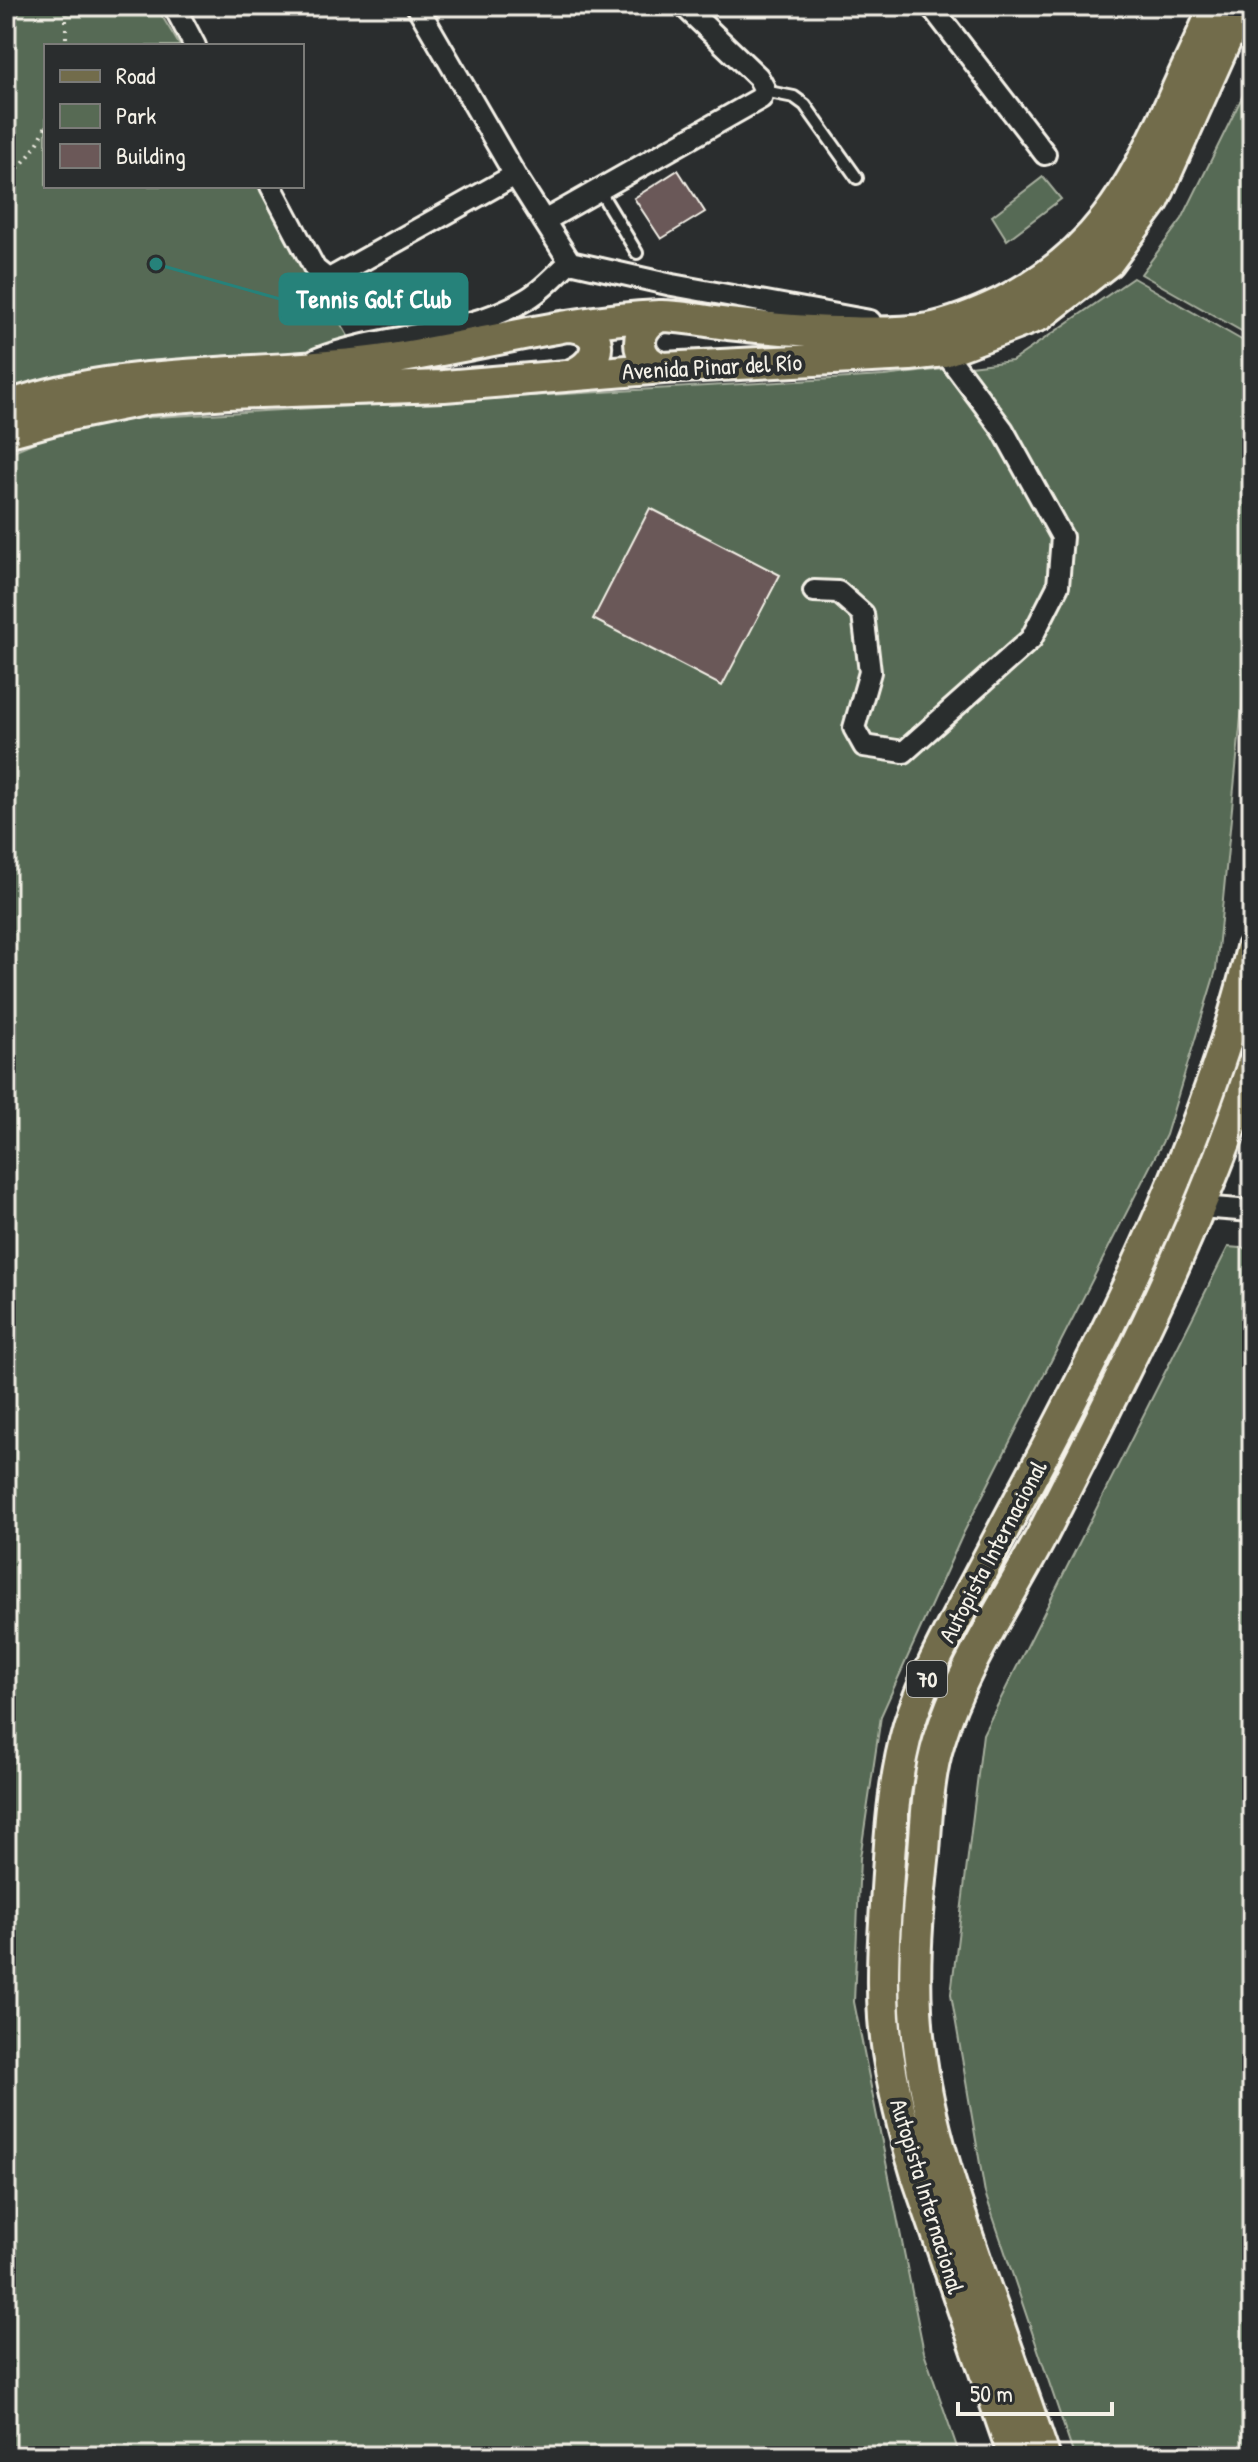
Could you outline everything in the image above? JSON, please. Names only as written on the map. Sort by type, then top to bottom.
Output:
[{"type":"main road","name":"Avenida Pinar del Río","points":[[6,407],[76,388],[367,362],[455,349],[568,326],[662,316],[792,330],[879,332],[937,340],[1040,315],[1108,262],[1154,200],[1241,6]]},
{"type":"main road","name":"Avenida Pinar del Río","points":[[6,432],[148,399],[228,393],[444,386],[663,368],[910,355],[972,317],[1039,282],[1070,258],[1100,226],[1127,190],[1149,151],[1206,11]]},
{"type":"main road","points":[[662,316],[647,324],[639,339],[642,355],[655,366],[663,368]]},
{"type":"main road","points":[[568,326],[578,326],[587,331],[594,338],[596,348],[589,366],[571,375]]},
{"type":"main road","name":"Autopista Internacional","points":[[1014,2456],[916,2172],[903,2129],[890,2064],[884,2017],[884,1942],[897,1782],[910,1723],[932,1667],[1053,1436],[1122,1295],[1179,1168],[1204,1102],[1252,948]]},
{"type":"main road","name":"Autopista Internacional","points":[[1044,2456],[957,2207],[935,2133],[924,2079],[915,1989],[918,1898],[927,1808],[939,1741],[966,1674],[1078,1465],[1152,1315],[1200,1207],[1252,1067]]},
{"type":"street","points":[[174,6],[194,44]]},
{"type":"street","points":[[417,6],[515,175],[570,262],[687,288],[868,321],[937,340],[1003,430],[1062,537],[1058,586],[1031,639],[904,752],[864,746],[854,728],[870,672],[863,614],[838,592],[814,591]]},
{"type":"street","points":[[544,221],[756,103],[764,91],[758,77],[684,6]]},
{"type":"street","points":[[931,6],[1045,154]]},
{"type":"street","points":[[272,188],[315,269],[331,278],[515,175]]},
{"type":"street","points":[[296,367],[345,348],[476,321],[528,299],[570,262]]},
{"type":"street","points":[[1200,1207],[1251,1208]]},
{"type":"lane","points":[[764,91],[794,97],[805,105],[857,178]]},
{"type":"lane","points":[[599,190],[637,253]]},
{"type":"path","points":[[66,6],[66,44]]},
{"type":"path","points":[[6,179],[24,163],[40,142],[44,131]]},
{"type":"green space","points":[[6,6],[156,6],[179,44],[44,44],[44,188],[262,188],[352,343],[288,364],[6,398]]},
{"type":"green space","points":[[1252,77],[1252,337],[1141,274],[1182,219]]},
{"type":"green space","points":[[1043,177],[1061,199],[1007,240],[992,216]]},
{"type":"green space","points":[[1133,278],[1252,346],[1252,606],[1216,970],[1166,1135],[963,1534],[881,1716],[860,1858],[854,2002],[924,2352],[960,2456],[6,2456],[6,454],[85,421],[884,376],[1012,361]]},
{"type":"green space","points":[[1228,1247],[1252,1249],[1252,2456],[1074,2456],[985,2193],[951,1994],[983,1734]]},
{"type":"building","points":[[678,170],[705,212],[661,239],[634,198]]},
{"type":"building","points":[[650,508],[780,575],[722,686],[593,619]]},
{"type":"place","name":"Tennis Golf Club","points":[[156,264]]}]
